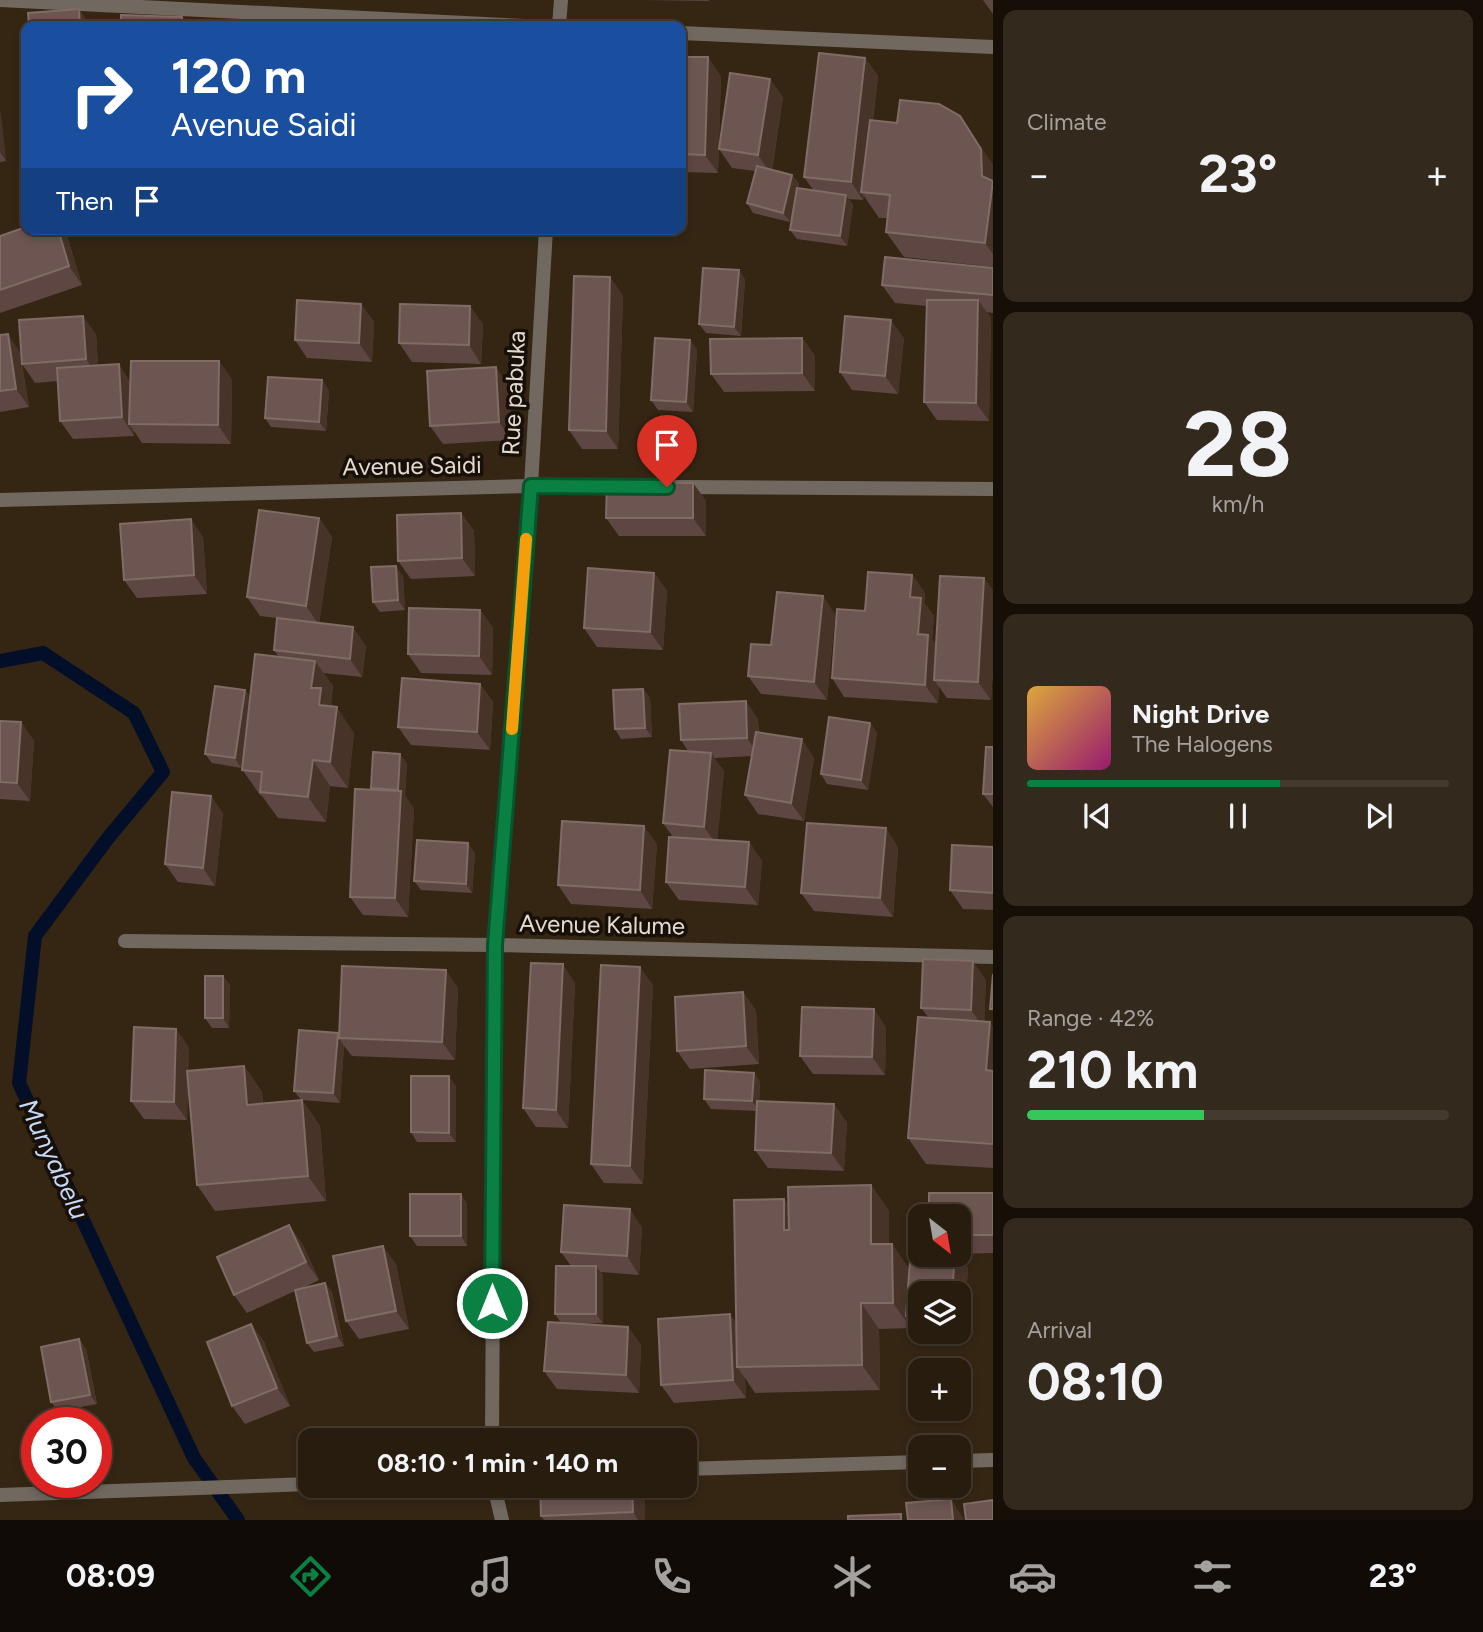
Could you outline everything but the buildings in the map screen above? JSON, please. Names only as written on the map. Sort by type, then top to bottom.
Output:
[{"type":"street","points":[[0,0],[423,21]]},
{"type":"street","points":[[559,21],[561,0]]},
{"type":"street","points":[[686,33],[993,47]]},
{"type":"street","name":"Rue pabuka","points":[[492,1428],[495,945],[531,486],[546,235]]},
{"type":"street","name":"Avenue Saidi","points":[[0,500],[531,486],[639,487]]},
{"type":"street","points":[[667,487],[993,489]]},
{"type":"street","name":"Avenue Kalume","points":[[125,941],[495,945],[993,957]]},
{"type":"street","points":[[971,1461],[993,1460]]},
{"type":"street","points":[[697,1469],[908,1462]]},
{"type":"street","points":[[0,1495],[298,1485]]},
{"type":"street","points":[[497,1498],[502,1520]]},
{"type":"waterway","name":"Munyabelu","points":[[0,661],[43,653],[134,713],[163,772],[108,838],[35,936],[19,1083],[194,1458],[238,1520]]},
{"type":"slow traffic","points":[[512,729],[526,539]]},
{"type":"route","points":[[492,1303],[495,945],[531,486],[667,487]]}]
